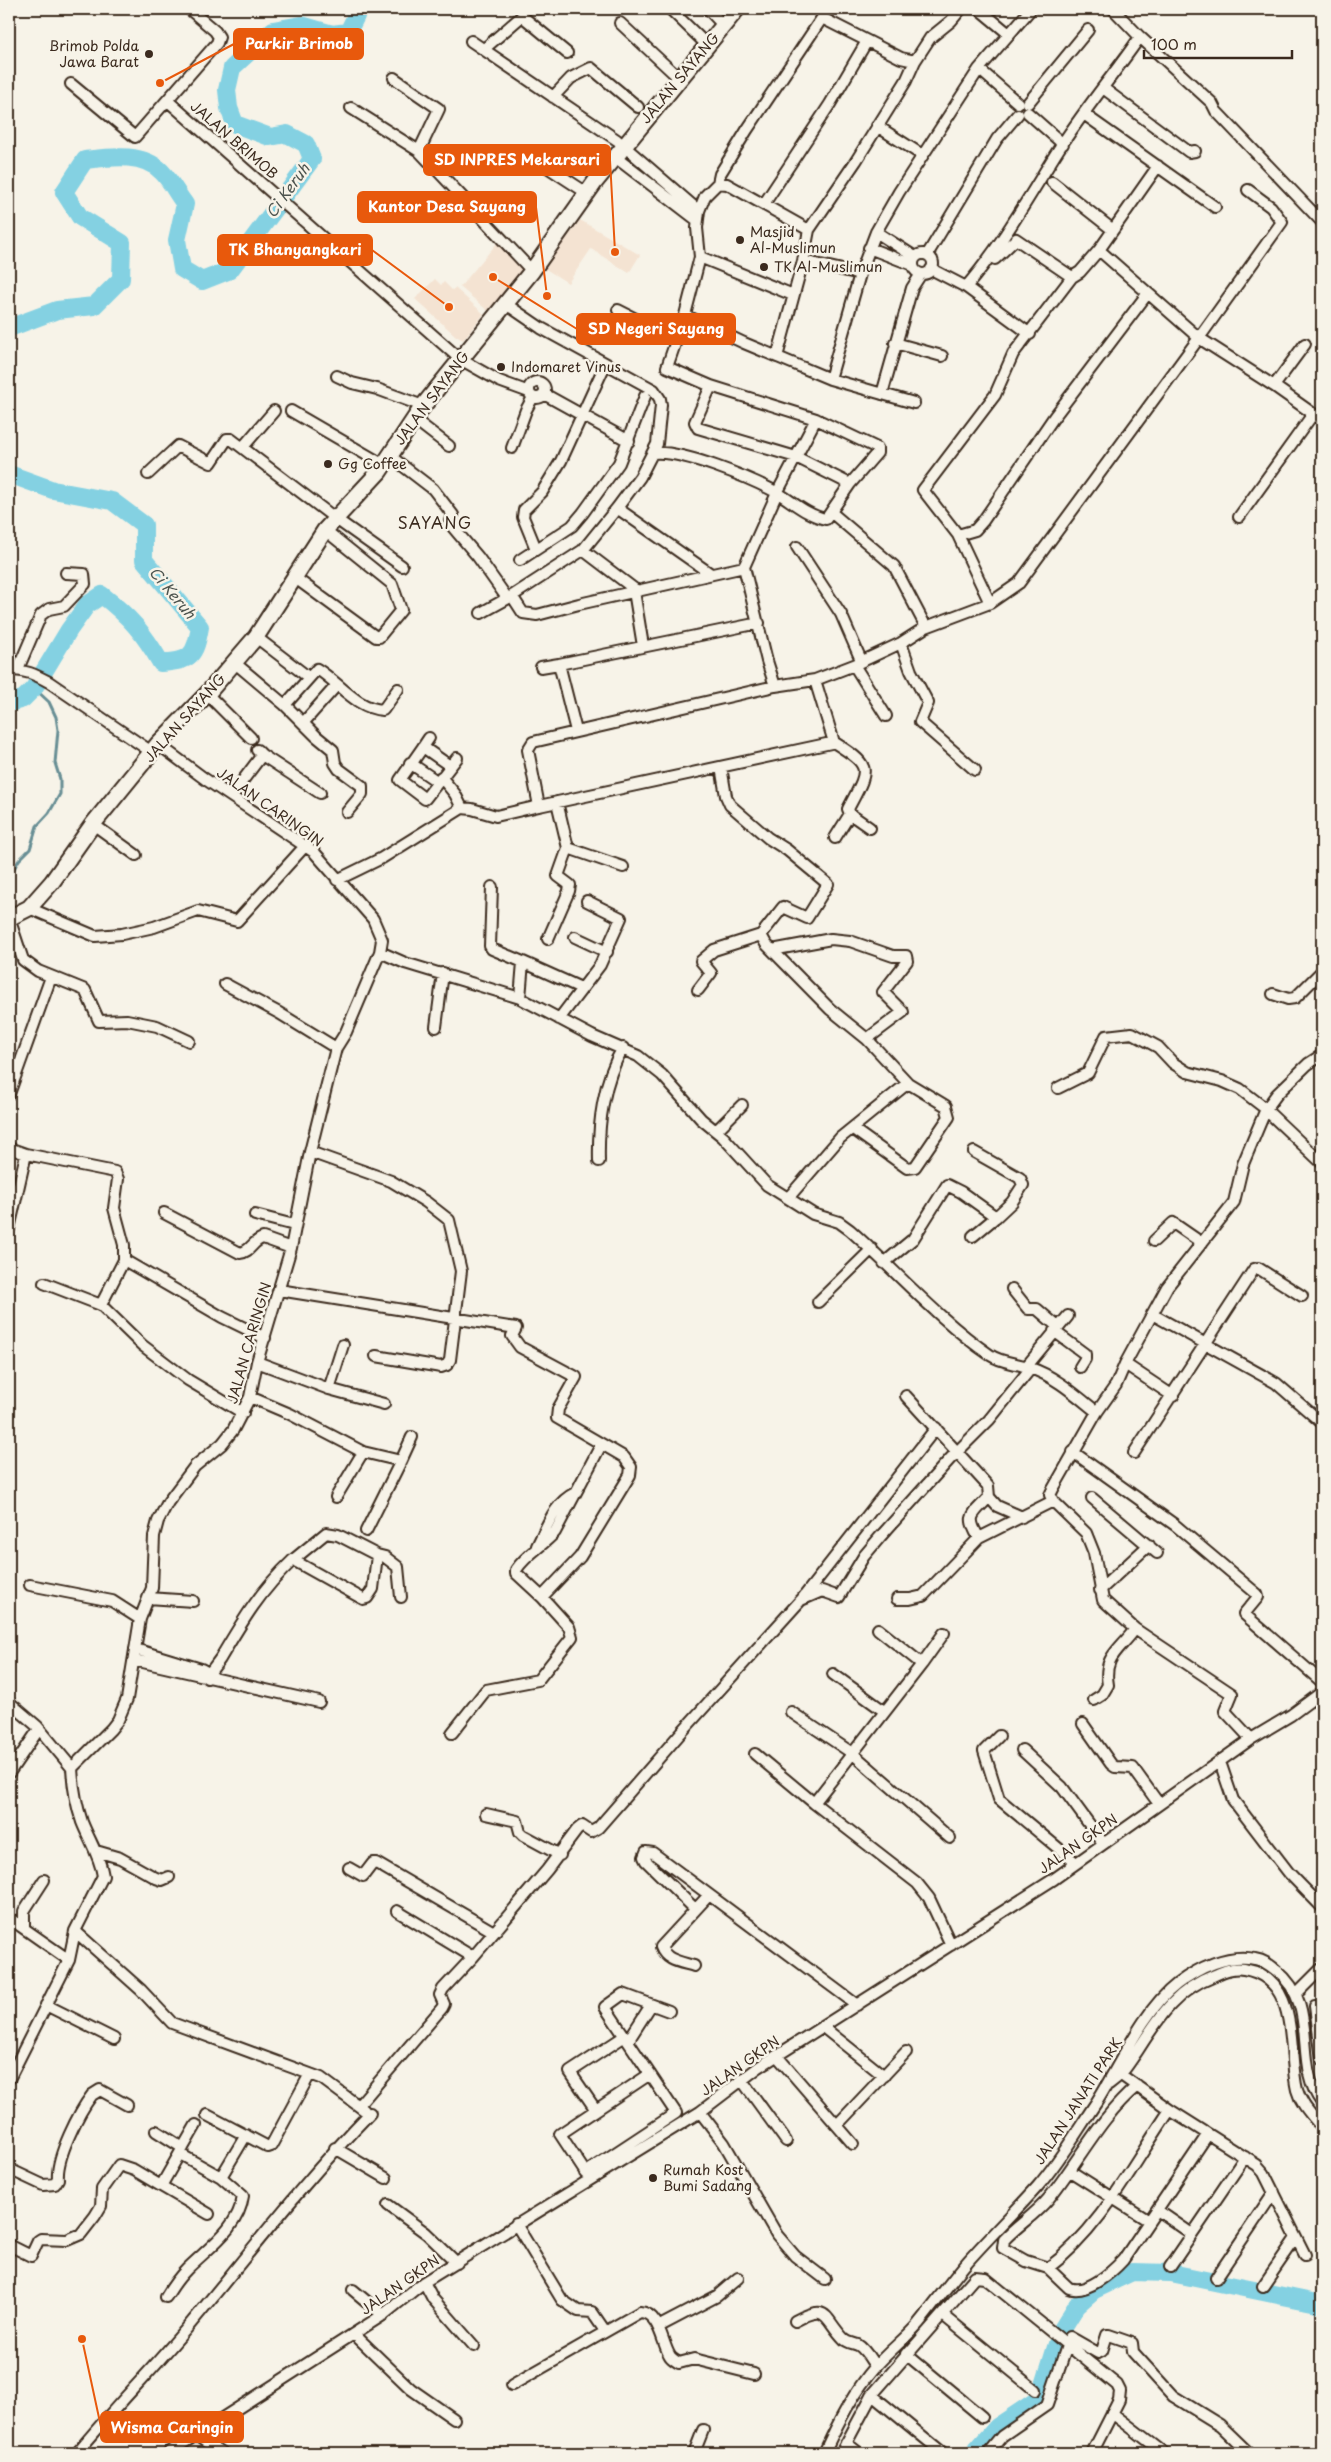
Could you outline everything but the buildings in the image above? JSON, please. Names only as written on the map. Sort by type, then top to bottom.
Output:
[{"type":"main road","name":"JALAN SAYANG","points":[[9,918],[29,908],[63,867],[93,824],[156,748],[235,663],[256,637],[294,576],[331,525],[387,460],[422,406],[465,359],[532,271],[587,193],[737,9]]},
{"type":"street","points":[[71,84],[136,137],[217,43],[219,37],[215,31],[189,9]]},
{"type":"street","points":[[670,9],[707,45]]},
{"type":"street","points":[[708,9],[723,25]]},
{"type":"street","points":[[979,9],[1009,34]]},
{"type":"street","points":[[830,379],[860,274],[876,232],[922,155],[979,68],[1031,9]]},
{"type":"street","points":[[1113,9],[1140,37],[1212,103],[1216,111],[1322,222]]},
{"type":"street","points":[[777,356],[803,262],[809,230],[906,81],[915,61],[930,38],[956,10]]},
{"type":"street","points":[[484,49],[522,16],[567,53]]},
{"type":"street","points":[[653,453],[676,454],[777,492],[820,518],[826,519],[832,513],[850,484],[878,450],[816,419],[711,386],[667,368],[685,315],[700,257],[698,215],[705,196],[718,183],[720,174],[746,130],[822,18],[901,58],[915,61]]},
{"type":"street","points":[[620,23],[680,79]]},
{"type":"street","points":[[927,255],[997,139],[1088,30]]},
{"type":"street","points":[[969,289],[1009,231],[1087,107],[1104,88],[1140,37]]},
{"type":"street","points":[[471,41],[553,97],[698,215]]},
{"type":"street","points":[[764,204],[830,104],[867,41]]},
{"type":"street","points":[[553,97],[571,78],[591,68],[638,107]]},
{"type":"street","points":[[979,68],[1063,144]]},
{"type":"street","points":[[394,78],[439,109],[419,151]]},
{"type":"street","points":[[1104,88],[1189,152],[1195,150]]},
{"type":"street","name":"JALAN BRIMOB","points":[[170,99],[465,359],[499,381],[531,395]]},
{"type":"street","points":[[351,108],[419,151],[532,271]]},
{"type":"street","points":[[1088,117],[1215,207]]},
{"type":"street","points":[[877,126],[922,155]]},
{"type":"street","points":[[538,161],[587,193]]},
{"type":"street","points":[[990,602],[958,535],[922,490],[995,394],[1014,354],[1072,276],[1080,272],[1099,250],[1158,166]]},
{"type":"street","points":[[1052,182],[1113,230]]},
{"type":"street","points":[[718,183],[727,184],[809,230]]},
{"type":"street","points":[[539,806],[528,750],[533,742],[775,686],[815,680],[901,643],[926,627],[990,602],[1019,583],[1282,222],[1271,206],[1248,190]]},
{"type":"street","points":[[876,232],[914,261],[915,271],[920,274]]},
{"type":"street","points":[[969,289],[1016,239],[1072,276]]},
{"type":"street","points":[[869,248],[914,261]]},
{"type":"street","points":[[1099,250],[1199,338],[1274,386],[1322,420]]},
{"type":"street","points":[[914,261],[921,254],[927,255],[932,261],[931,269]]},
{"type":"street","points":[[700,257],[793,295]]},
{"type":"street","points":[[803,262],[860,274]]},
{"type":"street","points":[[931,269],[969,289],[1030,334]]},
{"type":"street","points":[[882,394],[912,288],[920,274],[931,269]]},
{"type":"street","points":[[958,535],[975,530],[983,521],[1054,417],[1148,293]]},
{"type":"street","points":[[481,612],[510,597],[583,550],[617,508],[653,453],[659,434],[660,399],[654,390],[605,365],[541,328],[506,304]]},
{"type":"street","points":[[618,310],[677,340]]},
{"type":"street","points":[[685,315],[830,379],[914,403]]},
{"type":"street","points":[[895,343],[942,356]]},
{"type":"street","points":[[1274,386],[1305,344]]},
{"type":"street","points":[[536,549],[523,517],[524,510],[542,492],[561,461],[605,365]]},
{"type":"street","points":[[338,376],[352,383],[377,389],[422,406]]},
{"type":"street","points":[[512,448],[531,395],[530,386],[538,382],[544,385],[544,394]]},
{"type":"street","points":[[711,386],[695,422],[698,428],[796,457],[850,484]]},
{"type":"street","points":[[531,395],[539,398],[544,394]]},
{"type":"street","points":[[544,394],[629,441]]},
{"type":"street","points":[[520,560],[572,526],[583,513],[619,463],[645,396]]},
{"type":"street","points":[[243,447],[274,411]]},
{"type":"street","points":[[291,411],[387,460],[433,490],[453,515],[450,521],[451,526],[523,612],[537,615],[744,567]]},
{"type":"street","points":[[1239,517],[1313,414]]},
{"type":"street","points":[[414,419],[449,446]]},
{"type":"street","points":[[775,686],[744,567],[777,492],[816,419]]},
{"type":"street","points":[[148,474],[178,446],[210,463],[227,439],[231,439],[243,447],[331,525],[392,584],[401,610],[379,637],[376,637],[294,576]]},
{"type":"street","points":[[617,508],[711,574]]},
{"type":"street","points":[[832,513],[894,566],[926,627]]},
{"type":"street","points":[[331,525],[402,566]]},
{"type":"street","points":[[797,547],[841,614],[858,663],[886,716]]},
{"type":"street","points":[[583,550],[636,591],[643,646]]},
{"type":"street","points":[[13,669],[41,615],[49,610],[64,606],[85,584],[84,574],[66,573]]},
{"type":"street","points":[[541,666],[559,664],[759,623]]},
{"type":"street","points":[[256,637],[308,677]]},
{"type":"street","points":[[901,643],[911,672],[928,703],[920,722],[975,770]]},
{"type":"street","points":[[235,663],[286,705],[316,736],[333,750],[335,763],[339,769],[362,786],[362,794],[347,812]]},
{"type":"street","points":[[559,664],[576,731]]},
{"type":"street","name":"JALAN CARINGIN","points":[[13,669],[35,674],[62,690],[232,796],[306,845],[319,857],[378,928],[382,940],[380,952],[346,1032],[336,1048],[310,1152],[290,1248],[257,1362],[250,1397],[234,1430],[222,1444],[195,1466],[168,1502],[158,1521],[154,1536],[152,1588],[140,1619],[127,1699],[118,1720],[72,1768]]},
{"type":"street","points":[[286,705],[308,677],[317,669],[360,703],[376,709],[383,710],[398,689]]},
{"type":"street","points":[[815,680],[832,741],[854,755],[863,764],[865,774],[848,809],[850,814],[870,828]]},
{"type":"street","points":[[304,722],[337,685]]},
{"type":"street","points":[[207,694],[251,738]]},
{"type":"street","points":[[337,880],[382,858],[462,808],[472,808],[496,816],[827,746],[832,741]]},
{"type":"street","points":[[426,742],[454,762],[439,780],[424,799],[401,781],[410,763],[426,742]]},
{"type":"street","points":[[232,796],[259,753],[320,793]]},
{"type":"street","points":[[410,763],[439,780],[455,794],[462,808]]},
{"type":"street","points":[[698,990],[711,973],[702,960],[714,950],[761,936],[783,907],[807,918],[828,883],[787,850],[768,838],[730,805],[726,796],[721,768]]},
{"type":"street","points":[[548,939],[570,885],[558,876],[568,848],[557,802]]},
{"type":"street","points":[[835,838],[850,814]]},
{"type":"street","points":[[93,824],[136,855]]},
{"type":"street","points":[[29,908],[95,936],[154,927],[198,912],[237,921],[306,845]]},
{"type":"street","points":[[568,848],[623,867]]},
{"type":"street","points":[[492,887],[490,946],[492,949],[581,988]]},
{"type":"street","points":[[559,1019],[600,965],[621,918],[587,901]]},
{"type":"street","points":[[9,918],[23,960],[51,977],[85,990],[99,1021],[127,1020],[157,1026],[189,1041]]},
{"type":"street","points":[[761,936],[772,950],[830,1009],[867,1039],[908,1083],[946,1106],[949,1113],[949,1117],[915,1167],[907,1168],[853,1129]]},
{"type":"street","points":[[575,937],[607,952]]},
{"type":"street","points":[[772,950],[832,939],[850,941],[893,956],[906,956],[907,961],[883,992],[903,1012],[867,1039]]},
{"type":"street","points":[[380,952],[406,964],[442,973],[520,998],[592,1036],[638,1056],[662,1075],[701,1119],[716,1131],[767,1185],[789,1197],[813,1214],[840,1222],[872,1249],[884,1263],[970,1340],[992,1356],[1029,1367],[1071,1390],[1097,1412]]},
{"type":"street","points":[[520,998],[523,962]]},
{"type":"street","points":[[1273,994],[1288,999],[1295,998],[1322,971]]},
{"type":"street","points":[[436,1027],[442,973]]},
{"type":"street","points":[[9,1094],[51,977]]},
{"type":"street","points":[[225,984],[280,1013],[336,1048]]},
{"type":"street","points":[[1058,1088],[1088,1073],[1106,1036],[1132,1033],[1158,1047],[1172,1063],[1187,1072],[1222,1081],[1240,1089],[1266,1110],[1322,1163]]},
{"type":"street","points":[[599,1161],[600,1124],[611,1075],[622,1048]]},
{"type":"street","points":[[1251,1739],[1225,1711],[1232,1694],[1135,1629],[1103,1600],[1094,1553],[1086,1533],[1053,1501],[1050,1495],[1072,1452],[1116,1385],[1125,1364],[1167,1287],[1234,1202],[1243,1164],[1266,1110],[1277,1094],[1308,1064],[1322,1055]]},
{"type":"street","points":[[789,1197],[840,1138],[908,1083]]},
{"type":"street","points":[[716,1131],[742,1105]]},
{"type":"street","points":[[9,1148],[26,1154],[115,1172],[118,1179],[114,1208],[124,1245],[124,1260],[102,1305]]},
{"type":"street","points":[[310,1152],[391,1181],[426,1202],[449,1220],[462,1271],[450,1360],[447,1365],[441,1367],[376,1356]]},
{"type":"street","points":[[973,1236],[1012,1202],[1023,1182],[1020,1178],[974,1152]]},
{"type":"street","points":[[9,1229],[26,1154]]},
{"type":"street","points":[[884,1263],[913,1239],[947,1185],[961,1192],[996,1217]]},
{"type":"street","points":[[164,1213],[240,1253],[249,1250],[256,1240],[262,1238],[290,1248]]},
{"type":"street","points":[[255,1215],[294,1225]]},
{"type":"street","points":[[1154,1241],[1173,1223],[1202,1243]]},
{"type":"street","points":[[818,1302],[872,1249]]},
{"type":"street","points":[[124,1260],[222,1317],[265,1338]]},
{"type":"street","points":[[1134,1454],[1254,1269],[1258,1268],[1302,1296]]},
{"type":"street","points":[[44,1283],[102,1305],[142,1345],[188,1380],[243,1413]]},
{"type":"street","points":[[279,1290],[516,1328],[512,1336],[520,1347],[576,1377],[558,1408],[558,1418],[629,1461],[631,1467],[630,1475],[580,1557],[542,1597]]},
{"type":"street","points":[[1012,1290],[1028,1309],[1037,1309],[1056,1329],[1085,1354],[1085,1359],[1080,1367]]},
{"type":"street","points":[[1152,1314],[1276,1383],[1322,1423]]},
{"type":"street","points":[[801,1600],[822,1591],[839,1597],[864,1556],[1002,1405],[1056,1329],[1068,1316]]},
{"type":"street","points":[[329,1389],[343,1345]]},
{"type":"street","points":[[257,1362],[329,1389],[384,1404]]},
{"type":"street","points":[[1125,1364],[1173,1396]]},
{"type":"street","points":[[906,1396],[988,1486],[989,1497],[997,1506],[1022,1517]]},
{"type":"street","points":[[250,1397],[290,1414],[363,1452],[401,1461]]},
{"type":"street","points":[[359,2105],[442,2008],[444,2004],[440,1993],[471,1955],[560,1855],[580,1826],[590,1832],[598,1828],[801,1600],[936,1428]]},
{"type":"street","points":[[366,1531],[412,1437]]},
{"type":"street","points":[[452,1733],[486,1690],[538,1680],[572,1638],[569,1627],[542,1597],[516,1573],[517,1568],[537,1546],[547,1541],[555,1532],[601,1445]]},
{"type":"street","points":[[336,1497],[363,1452]]},
{"type":"street","points":[[1072,1452],[1176,1525],[1257,1594],[1258,1597],[1244,1614],[1322,1682]]},
{"type":"street","points":[[979,1538],[971,1524],[971,1519],[973,1512],[989,1497]]},
{"type":"street","points":[[1092,1498],[1156,1553]]},
{"type":"street","points":[[897,1599],[910,1600],[923,1596],[979,1538],[1053,1501]]},
{"type":"street","points":[[210,1676],[235,1630],[270,1581],[326,1534],[338,1534],[377,1555],[385,1557],[398,1567],[401,1597]]},
{"type":"street","points":[[1100,1590],[1148,1545]]},
{"type":"street","points":[[293,1560],[362,1599],[367,1598],[373,1589],[377,1555]]},
{"type":"street","points":[[30,1585],[112,1601],[140,1619]]},
{"type":"street","points":[[148,1598],[193,1601]]},
{"type":"street","points":[[1094,1700],[1102,1695],[1108,1685],[1106,1670],[1108,1661],[1135,1629]]},
{"type":"street","points":[[878,1630],[922,1664]]},
{"type":"street","points":[[814,1803],[944,1633]]},
{"type":"street","points":[[134,1654],[210,1676],[319,1702]]},
{"type":"street","points":[[832,1674],[884,1711]]},
{"type":"street","name":"JALAN GKPN","points":[[168,2453],[383,2315],[424,2282],[516,2224],[540,2213],[588,2177],[700,2112],[741,2079],[1076,1864],[1251,1739],[1291,1715],[1322,1692]]},
{"type":"street","points":[[9,1702],[39,1729],[72,1768],[77,1805],[83,1824],[96,1851],[103,1876],[76,1931],[69,1960],[9,2079]]},
{"type":"street","points":[[791,1712],[852,1753],[950,1838]]},
{"type":"street","points":[[1082,1724],[1110,1764],[1115,1767],[1133,1768],[1159,1804]]},
{"type":"street","points":[[9,1773],[39,1729]]},
{"type":"street","points":[[998,1736],[984,1751],[999,1799],[1076,1864]]},
{"type":"street","points":[[1022,1750],[1062,1788],[1103,1843]]},
{"type":"street","points":[[755,1754],[814,1803],[917,1883],[929,1898],[951,1946]]},
{"type":"street","points":[[1220,1762],[1232,1800],[1290,1873],[1322,1907]]},
{"type":"street","points":[[486,1814],[517,1821],[520,1832],[560,1855]]},
{"type":"street","points":[[96,1851],[120,1858],[156,1878],[162,1880],[169,1877]]},
{"type":"street","points":[[695,1909],[646,1861],[644,1857],[646,1852],[653,1853],[857,2005]]},
{"type":"street","points":[[349,1868],[363,1876],[373,1863],[376,1863],[492,1931]]},
{"type":"street","points":[[24,1928],[24,1911],[44,1880]]},
{"type":"street","points":[[694,1966],[663,1954],[661,1947],[709,1895]]},
{"type":"street","points":[[397,1911],[471,1955]]},
{"type":"street","points":[[9,1918],[69,1960]]},
{"type":"street","points":[[76,1931],[141,1990],[172,2023],[321,2078],[359,2105],[373,2111],[335,2148],[276,2216],[177,2340],[130,2395],[110,2413],[76,2453]]},
{"type":"street","name":"JALAN JANATI PARK","points":[[824,2453],[838,2424],[875,2366],[917,2325],[971,2258],[1038,2186],[1059,2160],[1108,2084],[1118,2073],[1161,2000],[1176,1984],[1210,1964],[1236,1958],[1255,1958],[1267,1963],[1301,1990],[1301,2006],[1310,2078],[1315,2094],[1322,2103]]},
{"type":"street","points":[[1306,2255],[1264,2173],[1245,2157],[1170,2110],[1118,2073],[1165,2010],[1178,1996],[1202,1980],[1228,1970],[1240,1968],[1253,1970],[1275,1985],[1282,1995],[1287,2010],[1297,2090],[1303,2104],[1322,2128]]},
{"type":"street","points":[[1301,1990],[1322,1968]]},
{"type":"street","points":[[650,2074],[560,2134],[588,2177],[676,2113],[650,2074],[626,2038],[605,2007],[623,1994],[669,2011]]},
{"type":"street","points":[[596,2110],[570,2072],[626,2038],[651,2004]]},
{"type":"street","points":[[46,2005],[114,2039]]},
{"type":"street","points":[[1316,2006],[1322,2059]]},
{"type":"street","points":[[823,2027],[884,2076]]},
{"type":"street","points":[[838,2124],[906,2052]]},
{"type":"street","points":[[777,2056],[838,2124],[853,2144]]},
{"type":"street","points":[[207,2115],[268,2147],[271,2146],[310,2074]]},
{"type":"street","points":[[741,2079],[786,2141]]},
{"type":"street","points":[[1137,2086],[1112,2109],[1070,2171],[1036,2214],[1008,2236],[1002,2244],[1003,2248],[1026,2261],[1048,2268],[1069,2288],[1083,2289],[1118,2266],[1208,2134]]},
{"type":"street","points":[[9,2169],[43,2185],[55,2184],[58,2179],[57,2170],[64,2148],[92,2095],[100,2090],[126,2105]]},
{"type":"street","points":[[1048,2268],[1074,2247],[1112,2198],[1170,2110]]},
{"type":"street","points":[[700,2112],[724,2142],[777,2236],[795,2256],[825,2279]]},
{"type":"street","points":[[161,2186],[196,2125]]},
{"type":"street","points":[[156,2132],[221,2177],[243,2196],[243,2203],[229,2227],[216,2243],[188,2268],[166,2297]]},
{"type":"street","points":[[221,2177],[246,2135]]},
{"type":"street","points":[[335,2148],[386,2178]]},
{"type":"street","points":[[1170,2266],[1245,2157]]},
{"type":"street","points":[[9,2245],[32,2256],[41,2239],[67,2240],[80,2234],[95,2216],[100,2206],[102,2189],[118,2166],[134,2170],[209,2214]]},
{"type":"street","points":[[1070,2171],[1149,2221]]},
{"type":"street","points":[[1216,2278],[1274,2192]]},
{"type":"street","points":[[388,2205],[426,2233],[457,2262]]},
{"type":"street","points":[[1157,2210],[1192,2234]]},
{"type":"street","points":[[516,2224],[562,2300],[578,2311],[592,2312],[605,2331]]},
{"type":"street","points":[[1263,2286],[1296,2238]]},
{"type":"street","points":[[841,2453],[872,2395],[906,2354],[976,2277],[980,2276],[1063,2340],[1117,2385],[1120,2391],[1112,2413],[1092,2453]]},
{"type":"street","points":[[658,2327],[717,2296],[738,2278]]},
{"type":"street","points":[[424,2282],[433,2299],[474,2346]]},
{"type":"street","points":[[353,2290],[383,2315]]},
{"type":"street","points":[[512,2386],[640,2312],[648,2314],[658,2327],[670,2356],[679,2362],[694,2359],[754,2374]]},
{"type":"street","points":[[795,2321],[811,2313],[819,2312],[829,2318],[844,2340],[860,2346],[875,2366]]},
{"type":"street","points":[[943,2315],[1035,2390]]},
{"type":"street","points":[[354,2334],[411,2388],[454,2419]]},
{"type":"street","points":[[1063,2340],[1072,2336],[1098,2354],[1103,2348],[1106,2335],[1130,2342],[1134,2345],[1132,2351],[1134,2354],[1173,2396],[1220,2425],[1249,2453]]},
{"type":"street","points":[[988,2453],[1002,2436],[1047,2405],[1063,2340]]},
{"type":"street","points":[[906,2354],[982,2417]]},
{"type":"street","points":[[872,2395],[943,2453]]},
{"type":"street","points":[[1112,2413],[1164,2453]]},
{"type":"street","points":[[694,2453],[703,2430]]},
{"type":"street","points":[[197,2436],[223,2453]]},
{"type":"street","points":[[846,2443],[859,2453]]},
{"type":"shaded area","points":[[580,220],[640,255],[629,273],[591,249],[568,283],[544,268]]},
{"type":"shaded area","points":[[497,243],[526,266],[488,311],[460,287]]},
{"type":"shaded area","points":[[435,279],[441,285],[444,282],[452,290],[455,288],[484,314],[463,340],[456,336],[415,299]]},
{"type":"waterway","name":"Ci Keruh","points":[[9,328],[57,310],[94,306],[121,279],[122,243],[80,217],[64,192],[85,160],[126,157],[146,161],[162,172],[185,204],[177,240],[182,269],[202,281],[230,270],[312,159],[306,144],[287,134],[270,137],[235,124],[229,108],[227,90],[232,68],[273,30],[301,25],[332,34],[348,32],[356,16],[353,9]]},
{"type":"waterway","name":"Ci Keruh","points":[[9,474],[53,490],[112,501],[144,525],[144,560],[200,627],[196,645],[190,655],[179,661],[161,663],[135,626],[102,595],[87,605],[69,630],[34,688],[23,699],[9,703]]},
{"type":"waterway","points":[[9,877],[19,860],[30,849],[37,826],[49,813],[60,794],[60,779],[55,763],[58,730],[56,717],[49,702],[34,688]]},
{"type":"waterway","points":[[974,2453],[997,2427],[1040,2398],[1061,2331],[1077,2305],[1094,2290],[1132,2272],[1171,2273],[1322,2304]]},
{"type":"place","name":"Brimob Polda Jawa Barat","points":[[149,54]]},
{"type":"place","name":"Parkir Brimob","points":[[160,83]]},
{"type":"place","name":"Masjid Al-Muslimun","points":[[740,240]]},
{"type":"place","name":"SD INPRES Mekarsari","points":[[615,252]]},
{"type":"place","name":"TK Al-Muslimun","points":[[764,267]]},
{"type":"place","name":"SD Negeri Sayang","points":[[493,277]]},
{"type":"place","name":"Kantor Desa Sayang","points":[[547,296]]},
{"type":"place","name":"TK Bhanyangkari","points":[[449,307]]},
{"type":"place","name":"Indomaret Vinus","points":[[501,367]]},
{"type":"place","name":"Gg Coffee","points":[[328,464]]},
{"type":"place","name":"Rumah Kost Bumi Sadang","points":[[653,2178]]},
{"type":"place","name":"Wisma Caringin","points":[[82,2339]]},
{"type":"district","name":"SAYANG","points":[[435,523]]}]
